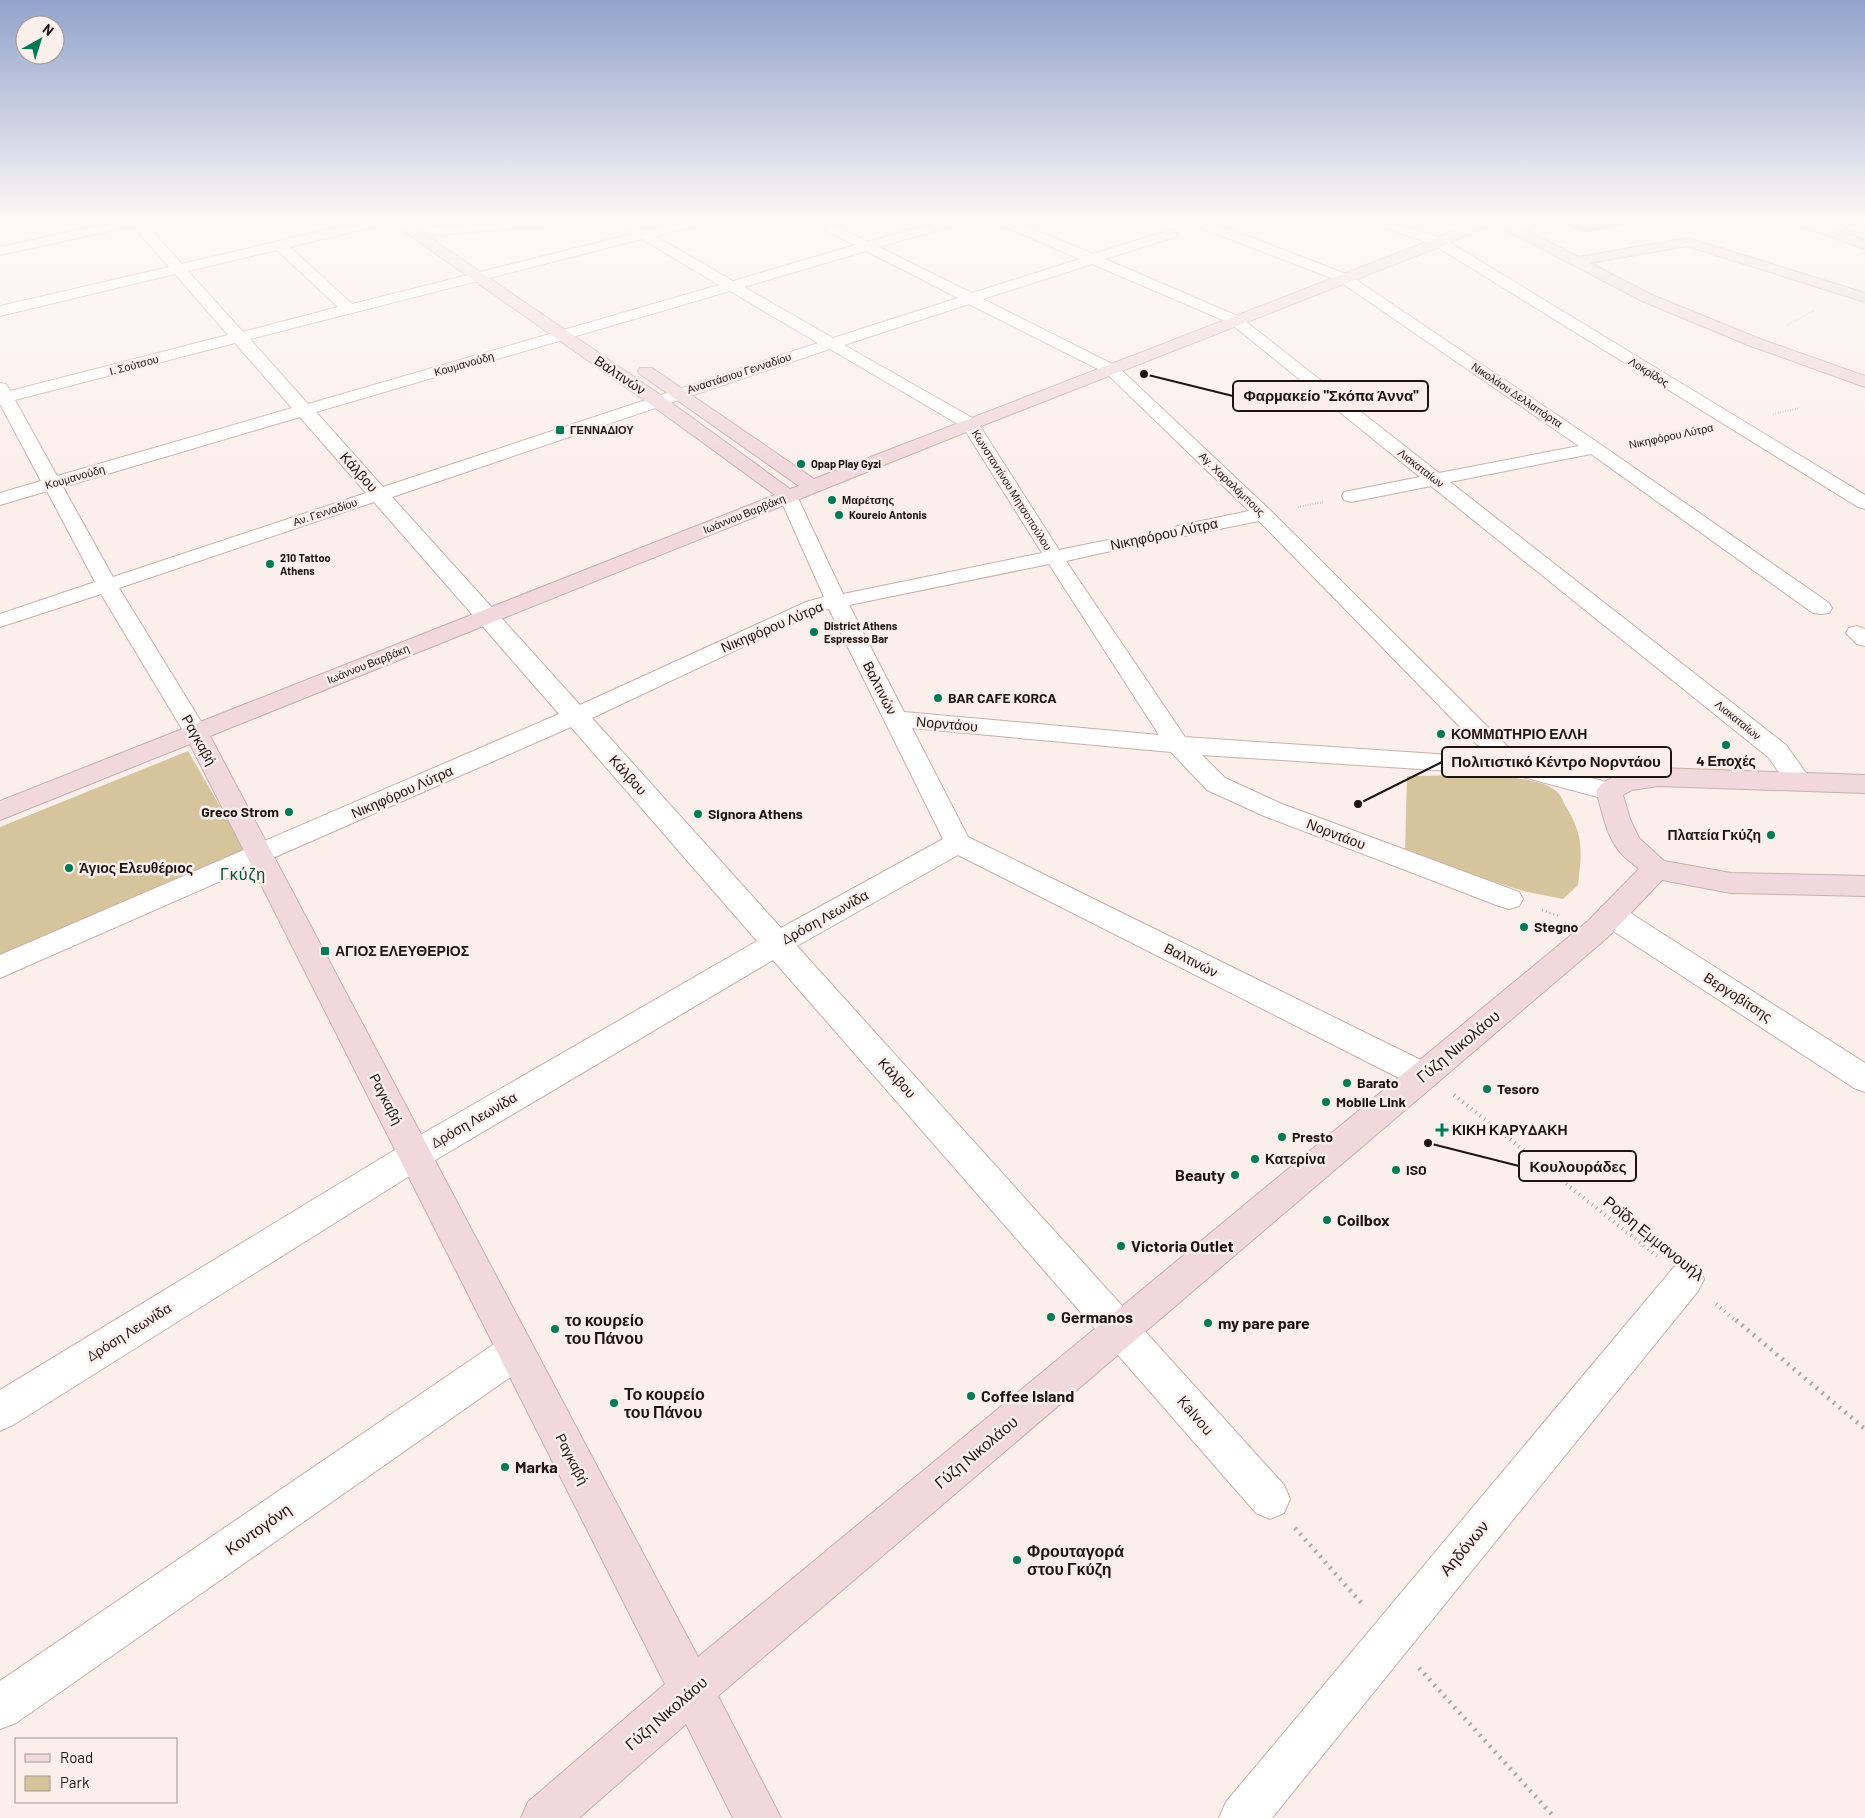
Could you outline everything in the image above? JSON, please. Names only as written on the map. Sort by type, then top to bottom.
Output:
[{"type":"street","points":[[0,311],[26,305]]},
{"type":"street","name":"Κάλβου","points":[[210,305],[1122,1330]]},
{"type":"street","points":[[345,305],[349,309]]},
{"type":"street","name":"Ι. Σούτσου","points":[[2,395],[365,305]]},
{"type":"street","name":"Βαλτινών","points":[[517,305],[656,400],[788,496],[836,601],[958,843],[1422,1075]]},
{"type":"street","name":"Κουμανούδη","points":[[0,499],[669,305]]},
{"type":"street","name":"Κωνσταντίνου Μητσοπούλου","points":[[764,305],[970,424],[1054,557],[1178,745]]},
{"type":"street","name":"Αναστάσιου Γενναδίου","points":[[679,393],[952,305]]},
{"type":"street","name":"Αγ. Χαραλάμπους","points":[[982,305],[1112,370],[1264,514],[1513,766],[1609,791]]},
{"type":"street","name":"Λιακαταίων","points":[[1200,305],[1235,320],[1777,751],[1799,780]]},
{"type":"street","name":"Ιωάννου Βαρβάκη","points":[[0,811],[788,496],[1274,305]]},
{"type":"street","name":"Νικολάου Δελλαπόρτα","points":[[1384,305],[1599,451],[1822,608]]},
{"type":"street","name":"Λοκρίδος","points":[[1541,305],[1865,504]]},
{"type":"street","points":[[1664,305],[1754,342],[1865,382]]},
{"type":"street","name":"Βαλτινών","points":[[568,319],[600,340]]},
{"type":"street","name":"Βαλτινών","points":[[632,362],[813,487]]},
{"type":"street","name":"Αν. Γενναδίου","points":[[0,621],[679,393]]},
{"type":"street","name":"Ραγκαβή","points":[[2,395],[107,585],[196,733],[758,1818]]},
{"type":"street","points":[[1351,496],[1435,479],[1599,451]]},
{"type":"street","name":"Νικηφόρου Λύτρα","points":[[1184,530],[1264,514]]},
{"type":"street","name":"Νικηφόρου Λύτρα","points":[[0,967],[576,716],[813,606],[1113,545]]},
{"type":"street","name":"Νορντάου","points":[[896,719],[1178,745],[1451,763]]},
{"type":"street","name":"Νορντάου","points":[[1178,745],[1216,784],[1273,810],[1509,899]]},
{"type":"street","points":[[1865,784],[1799,780],[1658,777],[1626,782],[1609,791],[1617,819],[1628,844],[1656,869],[1731,883],[1865,886]]},
{"type":"street","name":"Δρόση Λεωνίδα","points":[[0,1412],[415,1155],[778,943],[958,843]]},
{"type":"street","name":"Γύζη Νικολάου","points":[[544,1818],[692,1690],[1122,1330],[1604,922],[1656,869]]},
{"type":"street","name":"Βεργοβίτσης","points":[[1604,922],[1865,1079]]},
{"type":"street","name":"Αηδόνων","points":[[1242,1818],[1686,1279]]},
{"type":"street","name":"Kalvou","points":[[1122,1330],[1270,1499]]},
{"type":"street","name":"Κοντογόνη","points":[[0,1707],[516,1351]]},
{"type":"path","points":[[1754,342],[1819,308]]},
{"type":"path","name":"Νικηφόρου Λύτρα","points":[[1599,451],[1617,452],[1606,445],[1613,443],[1618,447],[1734,424]]},
{"type":"path","points":[[1264,514],[1351,496]]},
{"type":"path","name":"Νικηφόρου Λύτρα","points":[[1113,545],[1184,530]]},
{"type":"path","points":[[1509,899],[1604,922]]},
{"type":"path","name":"Ροΐδη Εμμανουήλ","points":[[1422,1075],[1454,1096],[1686,1279],[1865,1429]]},
{"type":"green space","points":[[188,751],[247,853],[0,965],[0,827]]},
{"type":"green space","points":[[1463,775],[1508,777],[1546,785],[1557,792],[1561,796],[1579,835],[1581,852],[1578,885],[1563,899],[1523,891],[1405,853],[1407,776]]},
{"type":"place","name":"Φαρμακείο \"Σκόπα Άννα\"","points":[[1144,374]]},
{"type":"place","name":"ΓΕΝΝΑΔΙΟΥ","points":[[560,430]]},
{"type":"place","name":"Opap Play Gyzi","points":[[801,464]]},
{"type":"place","name":"Μαρέτσης","points":[[832,500]]},
{"type":"place","name":"Koureio Antonis","points":[[839,515]]},
{"type":"place","name":"210 Tattoo Athens","points":[[270,564]]},
{"type":"place","name":"District Athens Espresso Bar","points":[[814,632]]},
{"type":"place","name":"BAR CAFE KORCA","points":[[938,698]]},
{"type":"place","name":"ΚΟΜΜΩΤΗΡΙΟ ΕΛΛΗ","points":[[1441,734]]},
{"type":"place","name":"4 Εποχές","points":[[1726,745]]},
{"type":"place","name":"Πολιτιστικό Κέντρο Νορντάου","points":[[1358,804]]},
{"type":"place","name":"Greco Strom","points":[[289,812]]},
{"type":"place","name":"Signora Athens","points":[[698,814]]},
{"type":"place","name":"Πλατεία Γκύζη","points":[[1771,835]]},
{"type":"place","name":"Άγιος Ελευθέριος","points":[[69,868]]},
{"type":"place","name":"Stegno","points":[[1524,927]]},
{"type":"place","name":"ΑΓΙΟΣ ΕΛΕΥΘΕΡΙΟΣ","points":[[325,951]]},
{"type":"place","name":"Barato","points":[[1347,1083]]},
{"type":"place","name":"Tesoro","points":[[1487,1089]]},
{"type":"place","name":"Mobile Link","points":[[1326,1102]]},
{"type":"place","name":"ΚΙΚΗ ΚΑΡΥΔΑΚΗ","points":[[1442,1130]]},
{"type":"place","name":"Presto","points":[[1282,1137]]},
{"type":"place","name":"Κουλουράδες","points":[[1428,1143]]},
{"type":"place","name":"Κατερίνα","points":[[1255,1159]]},
{"type":"place","name":"ISO","points":[[1396,1170]]},
{"type":"place","name":"Beauty","points":[[1235,1175]]},
{"type":"place","name":"Coilbox","points":[[1327,1220]]},
{"type":"place","name":"Victoria Outlet","points":[[1121,1246]]},
{"type":"place","name":"Germanos","points":[[1051,1317]]},
{"type":"place","name":"my pare pare","points":[[1208,1323]]},
{"type":"place","name":"το κουρείο του Πάνου","points":[[555,1329]]},
{"type":"place","name":"Coffee Island","points":[[971,1396]]},
{"type":"place","name":"Το κουρείο του Πάνου","points":[[614,1403]]},
{"type":"place","name":"Marka","points":[[505,1467]]},
{"type":"place","name":"Φρουταγορά στου Γκύζη","points":[[1017,1560]]},
{"type":"district","name":"Γκύζη","points":[[243,874]]}]
